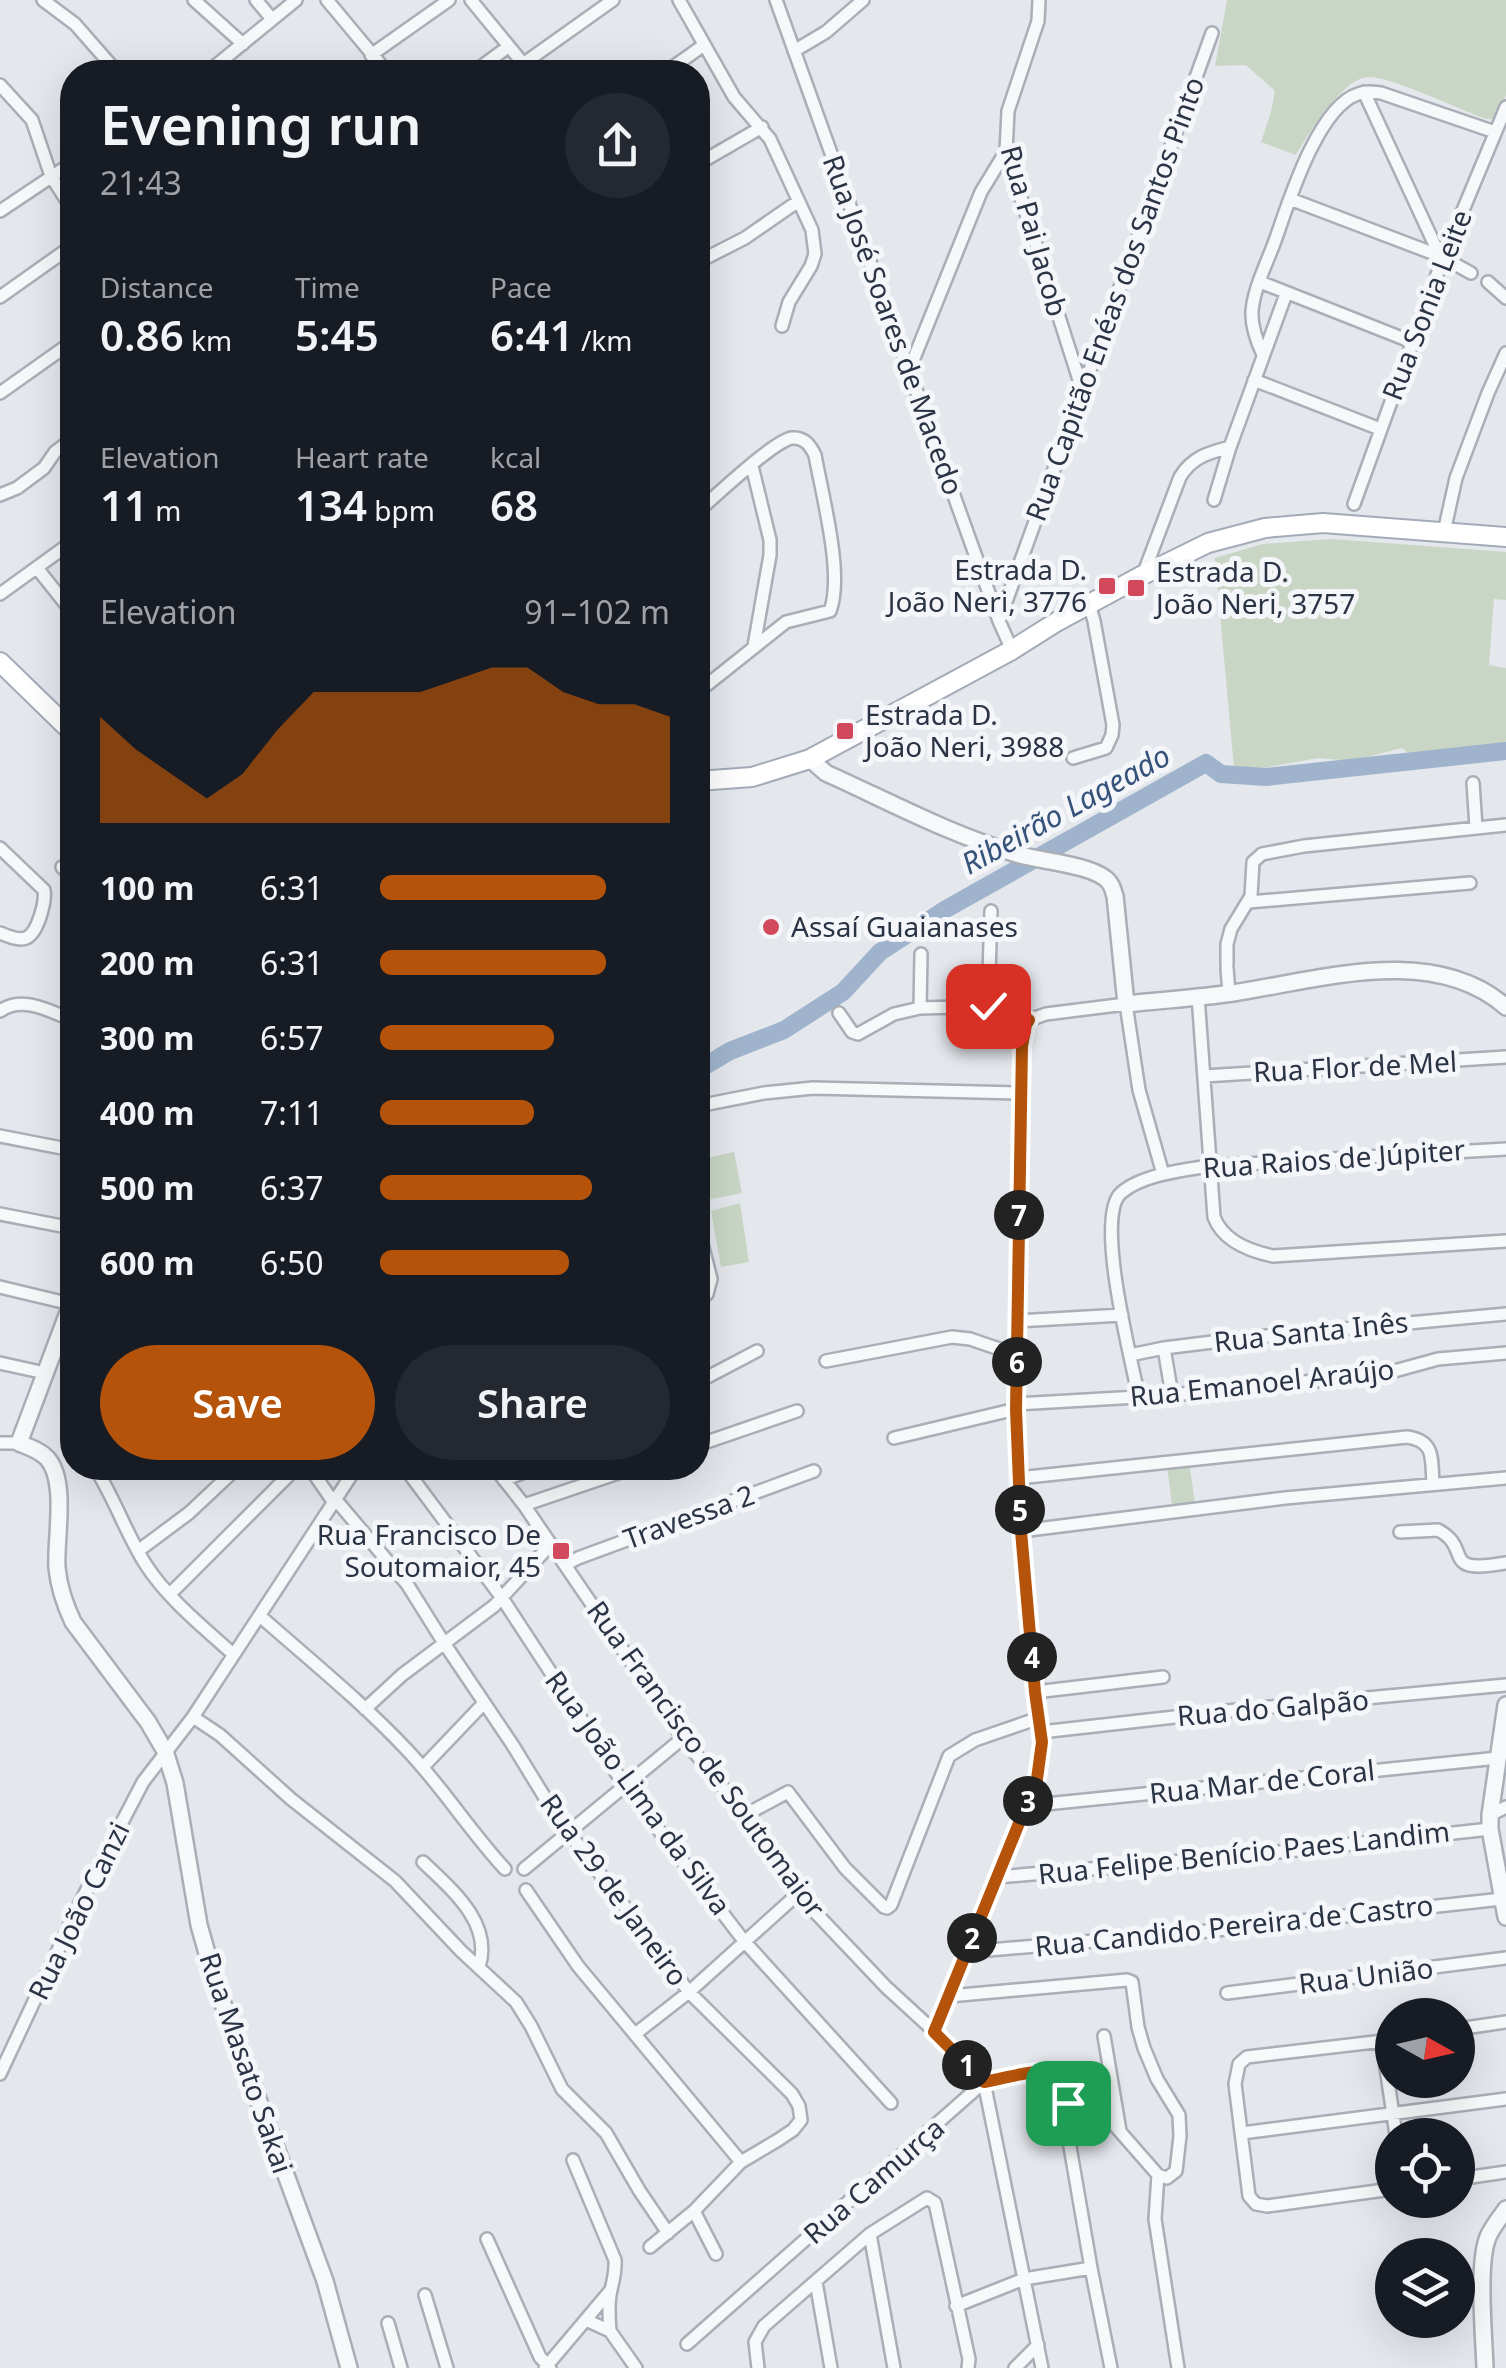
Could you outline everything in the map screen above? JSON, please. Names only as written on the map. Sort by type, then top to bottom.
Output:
[{"type":"main road","points":[[710,780],[752,777],[810,759],[1036,636],[1063,629],[1143,575],[1208,543],[1265,528],[1323,524],[1506,537]]},
{"type":"main road","points":[[1091,609],[1210,552],[1227,539]]},
{"type":"main road","points":[[0,662],[60,720]]},
{"type":"street","points":[[43,0],[75,24],[106,60]]},
{"type":"street","points":[[194,0],[243,44]]},
{"type":"street","points":[[256,0],[272,20]]},
{"type":"street","points":[[223,60],[296,0]]},
{"type":"street","points":[[327,0],[376,60]]},
{"type":"street","points":[[371,55],[449,0]]},
{"type":"street","points":[[471,0],[519,60]]},
{"type":"street","points":[[536,60],[613,0]]},
{"type":"street","points":[[679,0],[734,97],[770,139],[812,230],[814,254],[789,302],[782,326]]},
{"type":"street","name":"Rua José Soares de Macedo","points":[[776,0],[1012,650]]},
{"type":"street","points":[[794,51],[826,32],[864,0]]},
{"type":"street","name":"Rua Pai Jacob","points":[[1040,0],[1038,21],[1014,90],[1006,151],[1082,390]]},
{"type":"street","name":"Rua Capitão Enéas dos Santos Pinto","points":[[999,621],[1212,33]]},
{"type":"street","points":[[684,60],[704,46]]},
{"type":"street","points":[[490,60],[508,47]]},
{"type":"street","points":[[0,85],[32,120],[60,189]]},
{"type":"street","points":[[1264,356],[1252,315],[1260,282],[1302,168],[1319,134],[1344,102],[1364,92],[1392,96],[1495,132]]},
{"type":"street","points":[[1364,92],[1441,256]]},
{"type":"street","name":"Rua Sonia Leite","points":[[1354,504],[1441,256],[1506,107]]},
{"type":"street","points":[[710,157],[762,127]]},
{"type":"street","points":[[910,368],[974,208],[1006,151]]},
{"type":"street","points":[[0,211],[60,170]]},
{"type":"street","points":[[1290,199],[1441,256],[1472,274]]},
{"type":"street","points":[[710,256],[797,202]]},
{"type":"street","points":[[0,297],[60,254]]},
{"type":"street","points":[[1260,282],[1412,342]]},
{"type":"street","points":[[1488,282],[1506,298]]},
{"type":"street","points":[[1214,500],[1286,294]]},
{"type":"street","points":[[0,393],[60,350]]},
{"type":"street","points":[[1444,532],[1456,478],[1506,354]]},
{"type":"street","points":[[1254,380],[1380,429]]},
{"type":"street","points":[[710,502],[779,443],[798,438],[811,446],[832,557],[834,599],[830,611],[786,622],[710,682]]},
{"type":"street","points":[[1143,575],[1187,466],[1204,454],[1230,447]]},
{"type":"street","points":[[0,496],[44,468],[60,448]]},
{"type":"street","points":[[752,466],[770,540],[754,646]]},
{"type":"street","points":[[1160,535],[1168,563]]},
{"type":"street","points":[[0,594],[60,551]]},
{"type":"street","points":[[36,568],[60,597]]},
{"type":"street","points":[[1073,758],[1106,748],[1112,735],[1091,609]]},
{"type":"street","points":[[810,759],[826,773],[965,837],[1107,879],[1115,896],[1139,1090],[1163,1174]]},
{"type":"street","points":[[1473,783],[1476,828]]},
{"type":"street","points":[[1229,993],[1231,929],[1249,902],[1253,862],[1262,854],[1506,825]]},
{"type":"street","points":[[0,848],[46,896],[29,936],[18,939],[0,933]]},
{"type":"street","points":[[1249,902],[1470,883]]},
{"type":"street","points":[[988,1006],[992,911]]},
{"type":"street","points":[[920,1008],[921,954]]},
{"type":"street","points":[[934,2032],[1042,1760],[1021,1531],[1016,1407],[1022,1046],[1026,1025],[1046,1014],[1405,970],[1446,976],[1479,988],[1506,1007]]},
{"type":"street","points":[[1198,996],[1214,1216],[1217,1226],[1234,1241],[1262,1254],[1288,1256],[1506,1241]]},
{"type":"street","points":[[0,1011],[15,1004],[60,1016]]},
{"type":"street","points":[[839,1013],[852,1032],[858,1034],[894,1014],[920,1008],[988,1006],[1004,1008],[1029,1020]]},
{"type":"street","name":"Rua Flor de Mel","points":[[1204,1076],[1506,1058]]},
{"type":"street","points":[[710,1104],[813,1088],[1021,1094]]},
{"type":"street","points":[[0,1136],[60,1148]]},
{"type":"street","name":"Rua Raios de Júpiter","points":[[1122,1315],[1112,1250],[1114,1205],[1126,1190],[1163,1174],[1209,1166],[1506,1148]]},
{"type":"street","points":[[0,1214],[60,1226]]},
{"type":"street","points":[[0,1287],[60,1300]]},
{"type":"street","name":"Rua Santa Inês","points":[[1130,1356],[1245,1338],[1506,1314]]},
{"type":"street","points":[[1018,1320],[1122,1315],[1139,1398]]},
{"type":"street","points":[[0,1443],[19,1443],[60,1336]]},
{"type":"street","points":[[826,1361],[952,1338],[970,1339],[1017,1355]]},
{"type":"street","points":[[1164,1348],[1172,1396]]},
{"type":"street","points":[[710,1376],[758,1351]]},
{"type":"street","name":"Rua Emanoel Araújo","points":[[894,1438],[1016,1407],[1172,1396],[1388,1373],[1426,1362],[1506,1353]]},
{"type":"street","points":[[0,1363],[46,1374]]},
{"type":"street","points":[[710,1442],[796,1411]]},
{"type":"street","points":[[1018,1478],[1407,1437],[1426,1444],[1433,1484]]},
{"type":"street","name":"Rua Masato Sakai","points":[[19,1443],[47,1459],[56,1476],[57,1563],[61,1592],[73,1622],[148,1722],[165,1752],[199,1924],[216,1985],[325,2281],[349,2368]]},
{"type":"street","name":"Travessa 2","points":[[565,1565],[814,1471]]},
{"type":"street","points":[[1021,1531],[1285,1498],[1506,1478]]},
{"type":"street","points":[[102,1480],[152,1573],[233,1654]]},
{"type":"street","points":[[138,1551],[190,1513],[224,1480]]},
{"type":"street","points":[[170,1594],[284,1480]]},
{"type":"street","name":"Rua 29 de Janeiro","points":[[319,1480],[407,1584],[569,1833],[689,1992],[792,2094],[801,2120],[793,2130],[742,2162]]},
{"type":"street","name":"Rua João Canzi","points":[[0,2074],[81,1901],[143,1782],[194,1717],[349,1480]]},
{"type":"street","name":"Rua João Lima da Silva","points":[[414,1480],[502,1598],[625,1786],[744,1940],[890,2103]]},
{"type":"street","name":"Rua Francisco de Soutomaior","points":[[504,1480],[683,1738],[800,1892],[863,1964],[984,2082]]},
{"type":"street","points":[[524,1504],[597,1480]]},
{"type":"street","points":[[1400,1532],[1438,1530],[1452,1540],[1464,1565],[1506,1564]]},
{"type":"street","points":[[365,1708],[494,1606],[551,1544]]},
{"type":"street","points":[[260,1616],[365,1708],[423,1767],[473,1834],[506,1869]]},
{"type":"street","points":[[1035,1692],[1163,1678]]},
{"type":"street","name":"Rua do Galpão","points":[[745,1815],[788,1792],[845,1868],[887,1908],[949,1756],[975,1740],[1040,1725],[1506,1686]]},
{"type":"street","points":[[423,1767],[484,1703]]},
{"type":"street","points":[[1506,1705],[1490,1821],[1506,1918]]},
{"type":"street","points":[[194,1717],[394,1882],[461,1952],[506,1991],[524,2014],[562,2089],[606,2133],[668,2233]]},
{"type":"street","points":[[524,1868],[683,1738]]},
{"type":"street","name":"Rua Mar de Coral","points":[[1026,1806],[1498,1758]]},
{"type":"street","name":"Rua Felipe Benício Paes Landim","points":[[997,1877],[1187,1861],[1490,1821],[1506,1807]]},
{"type":"street","points":[[423,1862],[476,1922],[482,1946],[479,1968]]},
{"type":"street","points":[[526,1890],[578,1966],[742,2162],[694,2211],[650,2247]]},
{"type":"street","points":[[634,2034],[689,1992],[800,1892]]},
{"type":"street","name":"Rua Candido Pereira de Castro","points":[[966,1952],[1199,1932],[1502,1899]]},
{"type":"street","name":"Rua União","points":[[1226,1993],[1506,1958]]},
{"type":"street","points":[[949,1996],[1127,1980],[1134,1984],[1138,2027],[1151,2065],[1179,2115],[1176,2171],[1170,2177],[1160,2177],[1081,2087],[1063,2073],[1050,2070],[984,2082],[1042,2368]]},
{"type":"street","points":[[1475,2027],[1506,2022]]},
{"type":"street","points":[[1104,2036],[1120,2133]]},
{"type":"street","points":[[1375,2042],[1248,2058],[1238,2064],[1235,2084],[1249,2196],[1256,2204],[1267,2206],[1375,2191]]},
{"type":"street","name":"Rua Camurça","points":[[688,2344],[984,2082]]},
{"type":"street","points":[[1081,2087],[1068,2103],[1065,2118],[1111,2368]]},
{"type":"street","points":[[1392,2098],[1394,2118]]},
{"type":"street","points":[[1242,2132],[1506,2099]]},
{"type":"street","points":[[573,2160],[614,2260],[608,2310],[610,2331],[636,2368]]},
{"type":"street","points":[[1475,2177],[1506,2172]]},
{"type":"street","points":[[1160,2177],[1155,2219],[1178,2368]]},
{"type":"street","points":[[758,2368],[757,2335],[764,2326],[870,2234],[925,2198],[935,2202],[968,2366]]},
{"type":"street","points":[[1485,2368],[1484,2249],[1488,2235],[1506,2210]]},
{"type":"street","points":[[694,2211],[716,2254]]},
{"type":"street","points":[[870,2234],[894,2368]]},
{"type":"street","points":[[487,2238],[548,2367],[610,2291]]},
{"type":"street","points":[[956,2306],[1024,2278],[1091,2268]]},
{"type":"street","points":[[816,2282],[831,2368]]},
{"type":"street","points":[[425,2296],[447,2368]]},
{"type":"street","points":[[586,2320],[610,2331]]},
{"type":"street","points":[[388,2323],[400,2368]]},
{"type":"street","points":[[1015,2368],[1038,2345]]},
{"type":"green space","points":[[1227,0],[1506,0],[1506,95],[1495,119],[1486,119],[1426,94],[1368,77],[1337,97],[1296,155],[1261,142],[1275,91],[1246,65],[1215,66]]},
{"type":"green space","points":[[1331,539],[1506,552],[1506,600],[1494,599],[1489,665],[1506,668],[1506,745],[1462,750],[1444,758],[1428,756],[1418,760],[1402,748],[1351,761],[1318,758],[1263,768],[1234,768],[1215,558],[1263,544]]},
{"type":"green space","points":[[734,1152],[742,1193],[710,1199],[710,1157]]},
{"type":"green space","points":[[740,1203],[749,1262],[721,1267],[711,1211]]},
{"type":"green space","points":[[1189,1463],[1195,1502],[1172,1505],[1167,1465]]},
{"type":"waterway","name":"Ribeirão Lageado","points":[[710,1063],[784,1030],[843,992],[880,952],[946,909],[1206,763],[1221,774],[1266,777],[1506,751]]},
{"type":"place","name":"Estrada D. João Neri, 3776","points":[[1107,586]]},
{"type":"place","name":"Estrada D. João Neri, 3757","points":[[1136,588]]},
{"type":"place","name":"Estrada D. João Neri, 3988","points":[[845,731]]},
{"type":"place","name":"Assaí Guaianases","points":[[771,927]]},
{"type":"place","name":"Rua Francisco De Soutomaior, 45","points":[[561,1551]]},
{"type":"route","points":[[988,1006],[1004,1008],[1029,1020],[1022,1046],[1016,1410],[1021,1531],[1042,1760],[934,2032],[984,2082],[1050,2070],[1063,2073],[1081,2087],[1068,2103]]}]
